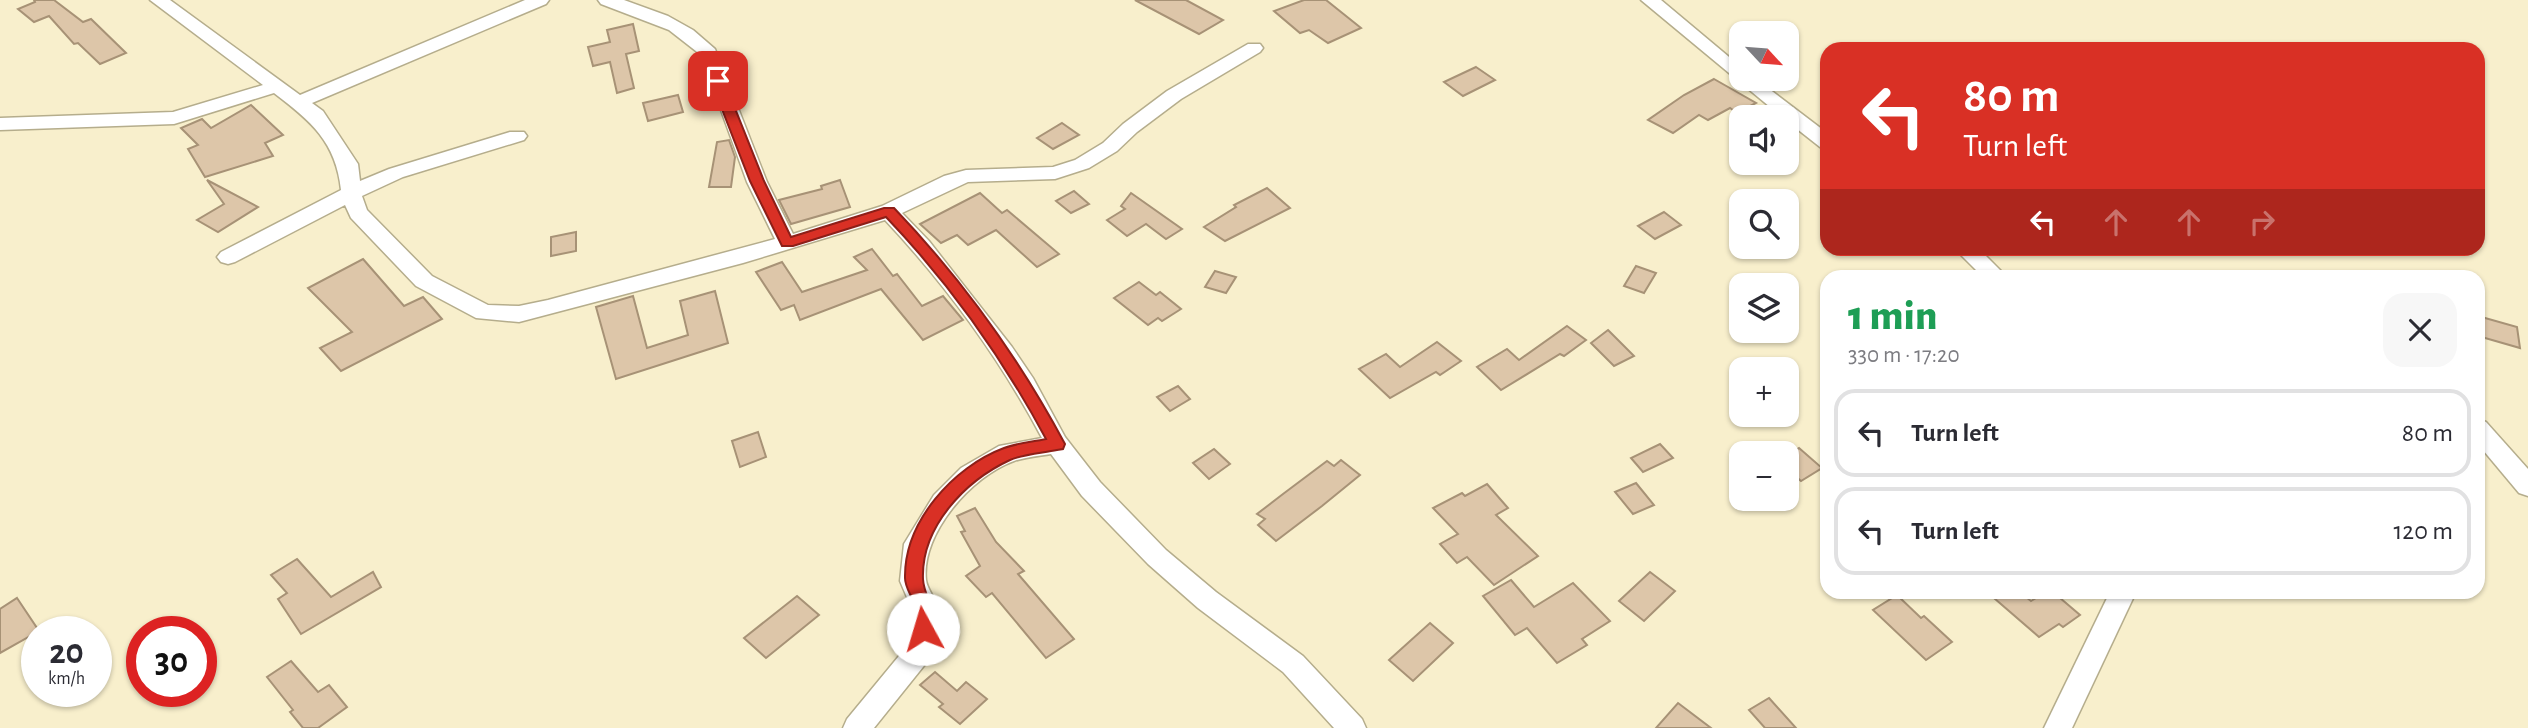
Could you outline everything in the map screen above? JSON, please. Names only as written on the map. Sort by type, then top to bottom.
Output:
[{"type":"street","points":[[159,0],[316,115],[348,164],[351,193],[358,213],[424,281],[472,309],[494,314],[519,314],[548,308],[787,243],[889,211],[966,176],[1055,173],[1082,164],[1110,147],[1130,128],[1174,95],[1254,48]]},
{"type":"street","points":[[299,102],[540,0]]},
{"type":"street","points":[[607,0],[671,23],[697,40],[709,53],[757,181],[787,243]]},
{"type":"street","points":[[1650,0],[1729,65]]},
{"type":"street","points":[[0,124],[174,118],[278,86]]},
{"type":"street","points":[[1761,91],[1820,138]]},
{"type":"street","points":[[0,134],[22,122]]},
{"type":"street","points":[[228,257],[351,193],[396,173],[517,136]]},
{"type":"street","points":[[889,211],[922,246],[1004,353],[1025,384],[1057,444],[1091,489],[1157,557],[1207,600],[1293,664],[1352,728]]},
{"type":"street","points":[[1973,256],[1988,270]]},
{"type":"street","points":[[2485,436],[2528,486]]},
{"type":"street","points":[[858,728],[921,649],[925,609],[914,581],[917,544],[943,502],[970,475],[1008,453],[1057,444]]},
{"type":"street","points":[[2058,728],[2121,599]]},
{"type":"building","points":[[34,0],[54,0],[83,22],[91,19],[126,53],[100,64],[78,43],[74,44],[49,16],[34,22],[18,9],[35,2]]},
{"type":"building","points":[[1135,0],[1186,0],[1223,20],[1199,34]]},
{"type":"building","points":[[1304,0],[1326,0],[1361,28],[1328,43],[1309,30],[1300,33],[1274,11]]},
{"type":"building","points":[[633,24],[639,51],[626,54],[634,88],[617,93],[610,62],[593,66],[588,47],[610,42],[607,30]]},
{"type":"building","points":[[1476,67],[1495,80],[1463,96],[1444,82]]},
{"type":"building","points":[[1714,79],[1729,88],[1729,91],[1735,91],[1756,103],[1729,105],[1729,109],[1708,120],[1699,115],[1673,133],[1648,120],[1684,95]]},
{"type":"building","points":[[678,95],[683,112],[648,121],[643,103]]},
{"type":"building","points":[[251,105],[283,135],[265,143],[273,156],[205,177],[188,149],[198,145],[181,128],[202,119],[211,128]]},
{"type":"building","points":[[1062,123],[1079,135],[1053,149],[1037,138]]},
{"type":"building","points":[[729,140],[735,157],[731,187],[709,187],[717,142]]},
{"type":"building","points":[[207,180],[258,207],[218,232],[197,220],[224,204]]},
{"type":"building","points":[[840,180],[850,207],[791,224],[779,200],[822,189],[821,186]]},
{"type":"building","points":[[1267,188],[1290,208],[1225,241],[1204,227],[1236,207],[1234,205]]},
{"type":"building","points":[[1074,191],[1089,204],[1071,213],[1056,201]]},
{"type":"building","points":[[980,193],[1002,213],[1007,210],[1059,254],[1037,267],[996,230],[968,245],[957,235],[941,243],[920,224]]},
{"type":"building","points":[[1131,193],[1182,229],[1166,239],[1146,224],[1127,236],[1107,220],[1125,209],[1121,206]]},
{"type":"building","points":[[1664,212],[1681,225],[1655,239],[1638,226]]},
{"type":"building","points":[[576,232],[576,251],[551,256],[551,237]]},
{"type":"building","points":[[872,249],[893,276],[897,274],[922,306],[943,296],[963,320],[923,340],[881,289],[800,320],[794,305],[781,310],[756,272],[782,262],[802,292],[867,270],[854,257]]},
{"type":"building","points":[[363,259],[404,306],[423,297],[442,319],[341,371],[320,348],[352,332],[308,288]]},
{"type":"building","points":[[1636,266],[1656,273],[1644,293],[1624,286]]},
{"type":"building","points":[[1215,271],[1236,277],[1226,293],[1205,287]]},
{"type":"building","points":[[1139,282],[1156,295],[1160,292],[1181,309],[1162,321],[1158,318],[1148,325],[1114,298]]},
{"type":"building","points":[[715,291],[728,343],[616,379],[596,307],[633,296],[647,348],[688,335],[680,301]]},
{"type":"building","points":[[2485,318],[2517,327],[2520,348],[2485,338]]},
{"type":"building","points":[[1567,326],[1586,340],[1564,356],[1560,354],[1501,390],[1477,367],[1507,349],[1519,360]]},
{"type":"building","points":[[1608,330],[1634,356],[1614,366],[1591,343]]},
{"type":"building","points":[[1437,342],[1461,361],[1440,375],[1436,372],[1390,398],[1359,369],[1386,354],[1400,367]]},
{"type":"building","points":[[1178,386],[1190,399],[1170,411],[1157,397]]},
{"type":"building","points":[[758,432],[766,457],[740,467],[732,441]]},
{"type":"building","points":[[1660,444],[1673,458],[1643,472],[1631,458]]},
{"type":"building","points":[[1799,448],[1820,466],[1820,469],[1801,481]]},
{"type":"building","points":[[1214,449],[1230,464],[1209,479],[1193,463]]},
{"type":"building","points":[[1341,460],[1360,475],[1322,506],[1276,541],[1258,525],[1265,519],[1257,514],[1327,461],[1334,466]]},
{"type":"building","points":[[1636,483],[1654,505],[1633,514],[1615,492]]},
{"type":"building","points":[[1487,484],[1508,508],[1496,515],[1538,556],[1494,585],[1467,557],[1457,563],[1440,544],[1458,534],[1433,508]]},
{"type":"building","points":[[975,508],[996,542],[1024,571],[1018,574],[1074,639],[1046,658],[992,593],[986,597],[966,576],[980,566],[961,532],[965,531],[957,516]]},
{"type":"building","points":[[297,559],[331,597],[373,572],[381,587],[301,634],[278,599],[287,593],[271,575]]},
{"type":"building","points":[[1650,572],[1675,591],[1644,621],[1619,601]]},
{"type":"building","points":[[1511,580],[1534,607],[1573,583],[1610,621],[1582,639],[1587,645],[1557,663],[1527,628],[1515,635],[1483,596]]},
{"type":"building","points":[[797,596],[819,615],[766,658],[744,638]]},
{"type":"building","points":[[17,598],[29,616],[21,616],[21,641],[0,653],[0,609]]},
{"type":"building","points":[[1891,599],[1901,599],[1952,642],[1926,660],[1873,610]]},
{"type":"building","points":[[1995,599],[2061,599],[2080,615],[2063,627],[2059,624],[2039,637]]},
{"type":"building","points":[[1430,623],[1453,643],[1413,681],[1389,660]]},
{"type":"building","points":[[291,661],[318,692],[329,685],[347,707],[318,728],[303,728],[290,712],[293,710],[267,677]]},
{"type":"building","points":[[935,672],[957,691],[966,682],[987,699],[960,724],[939,707],[943,704],[920,685]]},
{"type":"building","points":[[1769,698],[1796,728],[1765,728],[1749,710]]},
{"type":"building","points":[[1678,703],[1711,728],[1656,728]]},
{"type":"route","points":[[718,81],[757,181],[787,243],[889,211],[922,246],[1004,353],[1025,384],[1057,444],[1008,453],[970,475],[943,502],[917,544],[914,581],[925,609],[923,629]]}]
